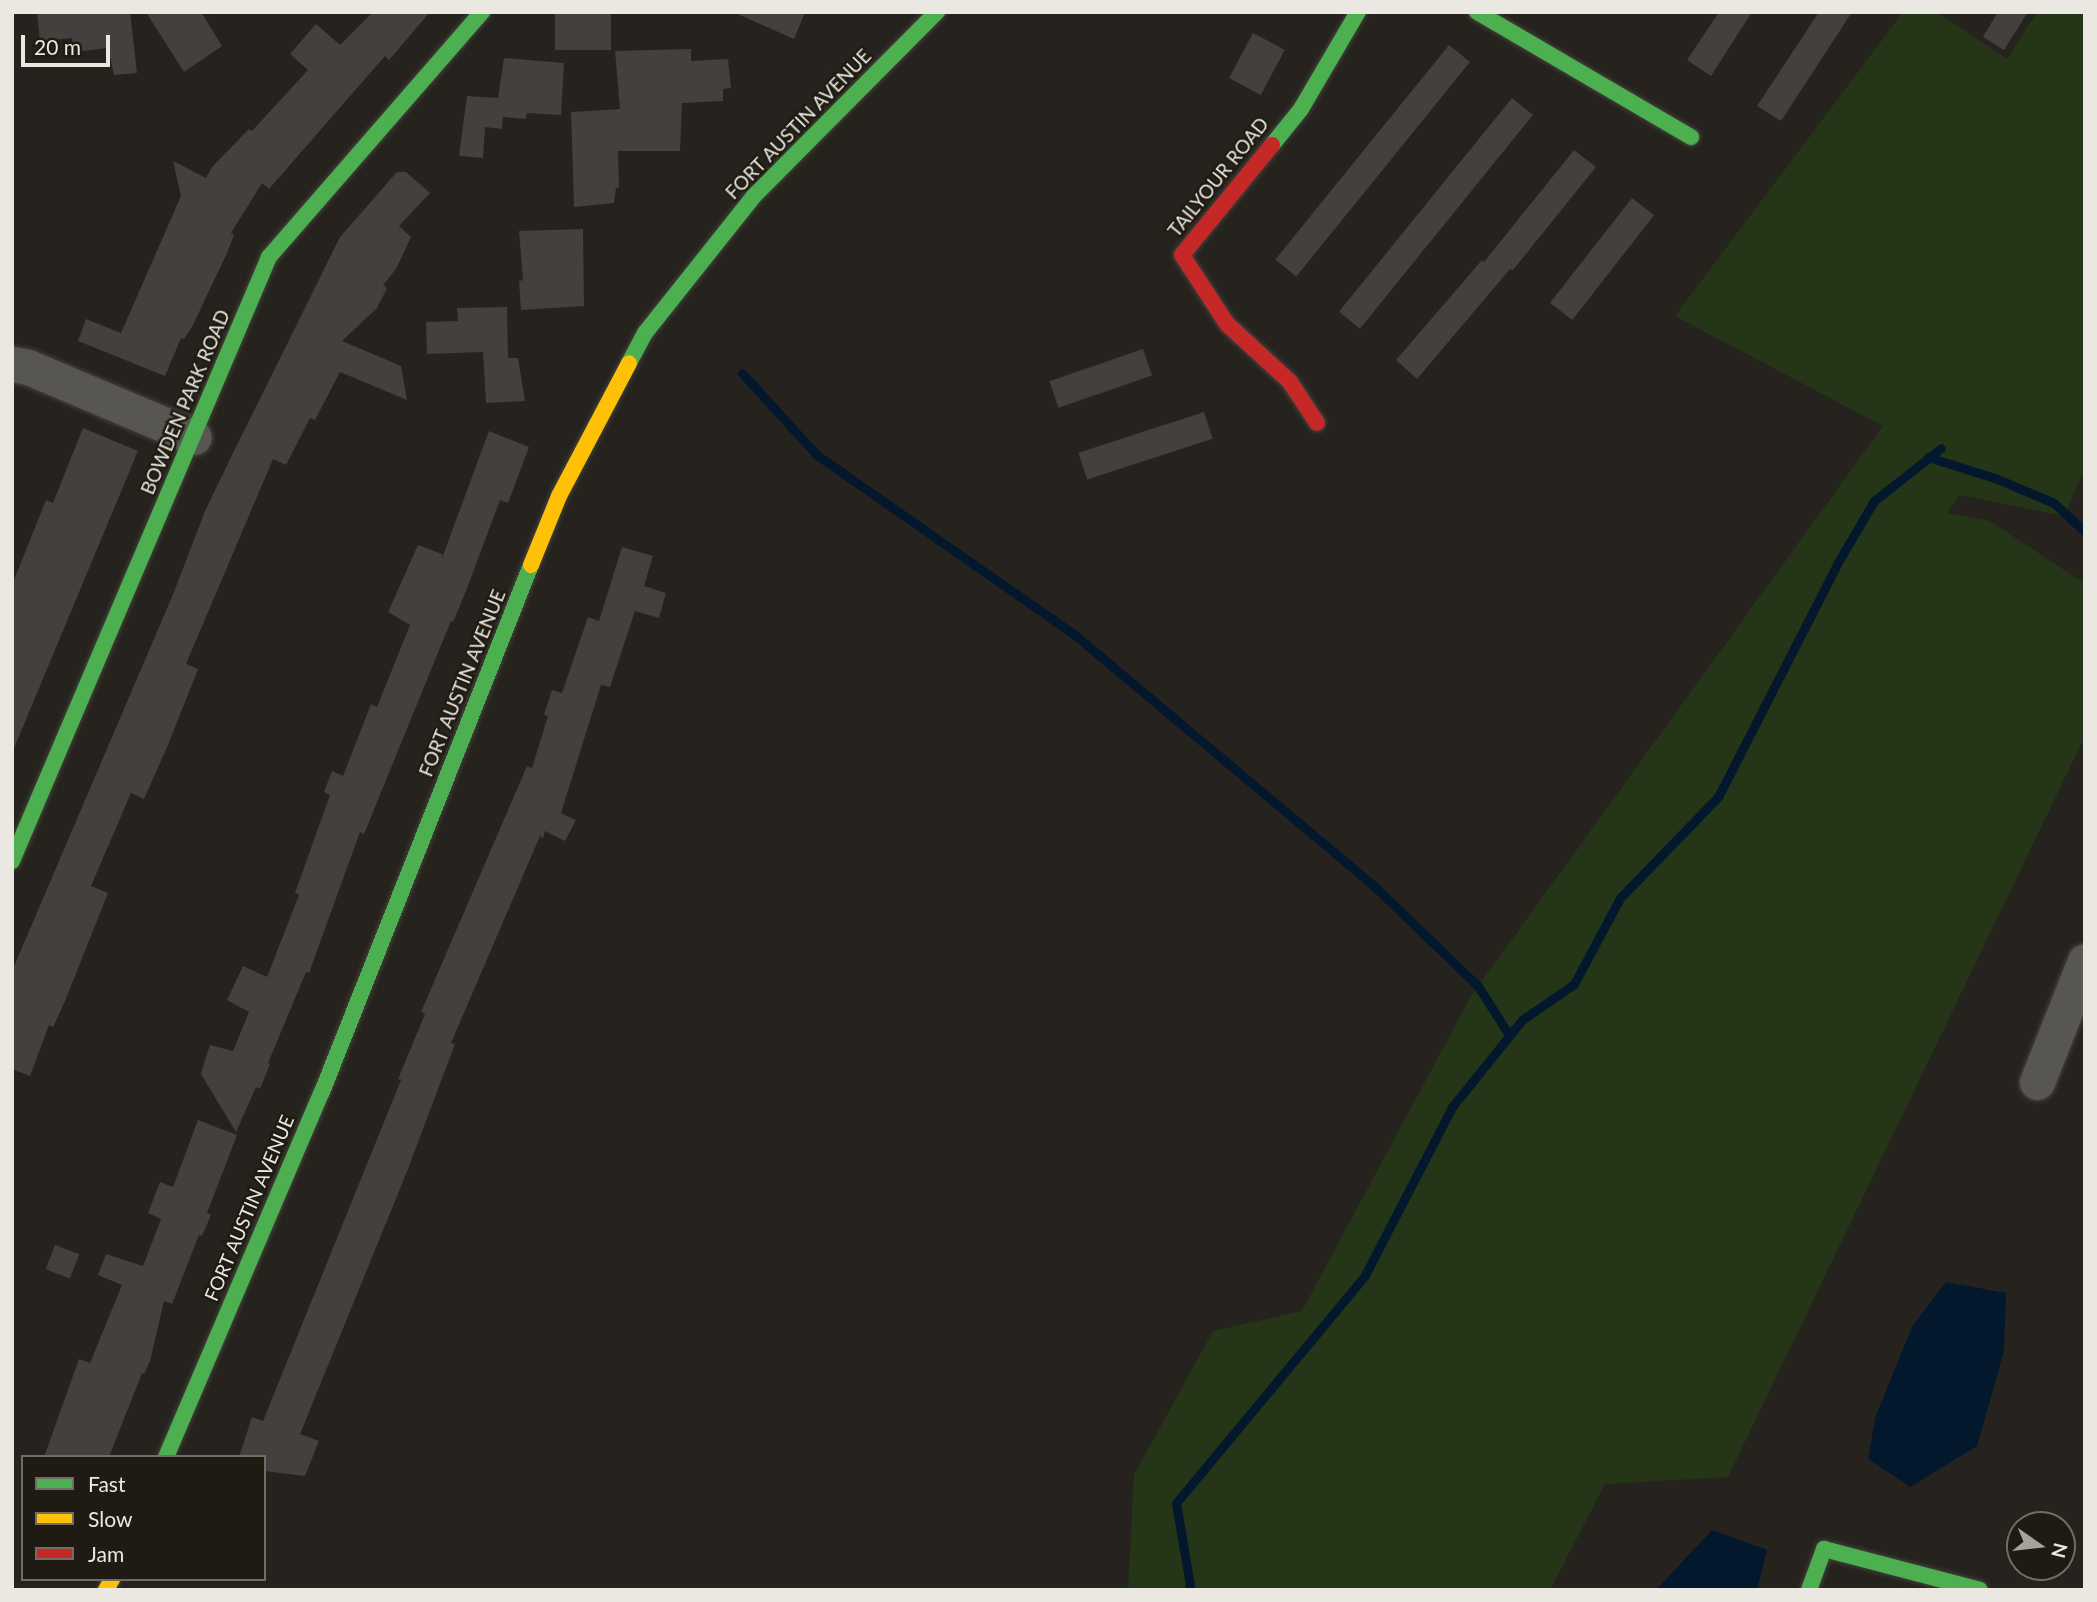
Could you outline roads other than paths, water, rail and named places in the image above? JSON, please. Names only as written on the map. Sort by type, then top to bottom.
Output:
[{"type":"street","name":"BOWDEN PARK ROAD","points":[[12,861],[269,257],[482,12]]},
{"type":"street","name":"FORT AUSTIN AVENUE","points":[[167,1455],[322,1092],[559,496],[645,333],[754,196],[937,12]]},
{"type":"street","name":"TAILYOUR ROAD","points":[[1317,423],[1290,382],[1227,324],[1182,254],[1301,109],[1358,12]]},
{"type":"street","points":[[1477,12],[1690,138]]},
{"type":"street","points":[[12,364],[28,367],[194,437]]},
{"type":"street","points":[[2037,1082],[2085,961]]},
{"type":"street","points":[[1809,1590],[1824,1549],[1980,1590]]},
{"type":"water","points":[[1946,1282],[2006,1293],[2004,1351],[1977,1446],[1910,1487],[1868,1459],[1876,1415],[1913,1325]]},
{"type":"water","points":[[1712,1530],[1767,1550],[1757,1590],[1656,1590]]},
{"type":"waterway","points":[[742,373],[817,455],[1075,635],[1372,884],[1478,986],[1509,1035]]},
{"type":"waterway","points":[[1188,1590],[1190,1585],[1176,1503],[1365,1275],[1452,1107],[1522,1020],[1574,984],[1620,898],[1718,797],[1837,564],[1874,501],[1941,448]]},
{"type":"waterway","points":[[1928,457],[1995,478],[2054,503],[2085,532]]}]
